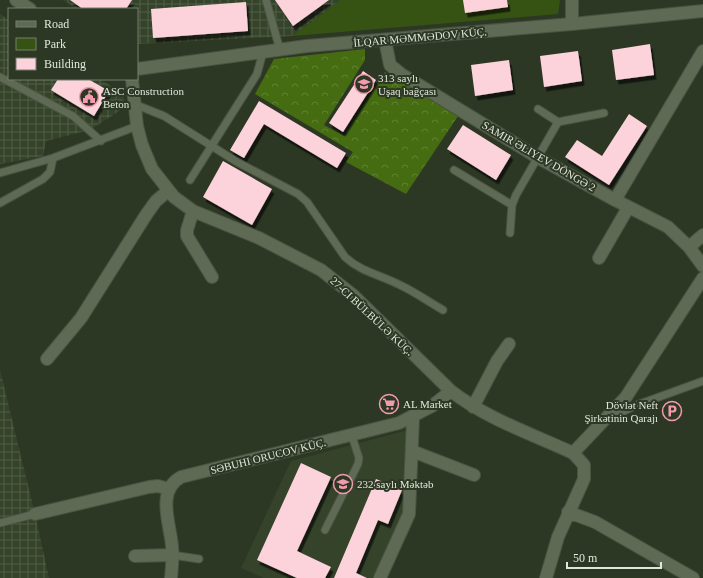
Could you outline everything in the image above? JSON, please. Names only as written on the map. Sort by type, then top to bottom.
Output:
[{"type":"street","points":[[16,0],[28,8]]},
{"type":"street","points":[[572,0],[572,24]]},
{"type":"street","name":"İLQAR MƏMMƏDOV KÜÇ.","points":[[138,69],[280,50],[703,11]]},
{"type":"street","name":"SAMIR ƏLIYEV DÖNGƏ 2","points":[[385,40],[390,65],[401,74],[537,157],[628,208],[668,227],[690,247],[703,266]]},
{"type":"street","points":[[615,200],[703,51]]},
{"type":"street","name":"27-CI BÜLBÜLƏ KÜÇ.","points":[[132,80],[137,126],[148,162],[168,191],[183,205],[193,211],[259,238],[321,270],[354,296],[451,391],[473,407],[573,453],[582,462],[586,472],[582,488],[568,512]]},
{"type":"street","points":[[47,358],[81,318],[146,215],[156,201],[168,191]]},
{"type":"street","points":[[599,258],[628,208]]},
{"type":"street","points":[[193,211],[187,230],[187,236],[212,277]]},
{"type":"street","points":[[690,247],[703,235]]},
{"type":"street","points":[[573,453],[612,414],[626,396],[703,278]]},
{"type":"street","points":[[473,407],[497,361],[509,344]]},
{"type":"street","name":"SƏBUHI ORUCOV KÜÇ.","points":[[169,488],[175,480],[181,477],[352,436],[399,423],[413,418],[451,391]]},
{"type":"street","points":[[380,578],[409,514],[413,418]]},
{"type":"street","points":[[412,451],[474,475]]},
{"type":"street","points":[[34,514],[149,487],[169,488],[166,504],[172,555],[171,578]]},
{"type":"street","points":[[546,578],[558,537],[568,512],[595,522],[693,578]]},
{"type":"street","points":[[135,556],[172,555]]},
{"type":"lane","points":[[266,0],[280,50]]},
{"type":"lane","points":[[190,180],[257,74],[263,52]]},
{"type":"lane","points":[[0,76],[73,116],[101,141]]},
{"type":"lane","points":[[134,104],[156,111],[237,162],[298,194],[307,202],[345,257],[353,264],[372,275],[401,285],[443,310]]},
{"type":"lane","points":[[538,109],[558,122],[604,113]]},
{"type":"lane","points":[[510,233],[512,205],[537,157],[558,122]]},
{"type":"lane","points":[[0,173],[53,158],[101,141],[137,126]]},
{"type":"lane","points":[[0,203],[43,179],[50,172],[53,158]]},
{"type":"lane","points":[[454,170],[512,205]]},
{"type":"lane","points":[[612,414],[622,412],[703,381]]},
{"type":"lane","points":[[325,530],[358,464],[359,458],[352,436]]},
{"type":"lane","points":[[0,524],[34,514]]},
{"type":"lane","points":[[172,555],[199,559]]},
{"type":"shaded area","points":[[63,0],[341,0],[292,36],[138,44],[138,8],[75,8]]},
{"type":"shaded area","points":[[0,14],[8,19],[8,80],[102,80],[123,94],[124,108],[90,130],[46,141],[43,156],[0,164]]},
{"type":"shaded area","points":[[0,370],[35,514],[49,578],[0,578]]},
{"type":"shaded area","name":"232 saylı Məktəb","points":[[408,430],[405,507],[373,578],[264,578],[241,568],[291,461]]},
{"type":"green space","points":[[341,0],[560,0],[558,14],[292,36]]},
{"type":"green space","points":[[365,49],[365,60],[324,125],[344,136],[385,72],[458,116],[406,194],[346,162],[353,152],[255,94],[274,59]]},
{"type":"building","points":[[70,0],[132,0],[127,8],[82,8]]},
{"type":"building","points":[[275,0],[329,0],[293,26]]},
{"type":"building","points":[[463,0],[507,0],[508,7],[465,13]]},
{"type":"building","points":[[246,2],[248,31],[153,38],[151,9]]},
{"type":"building","points":[[650,44],[654,75],[616,80],[612,50]]},
{"type":"building","points":[[578,51],[582,81],[544,87],[540,56]]},
{"type":"building","points":[[509,60],[513,90],[475,96],[471,65]]},
{"type":"building","points":[[363,71],[376,80],[343,132],[329,123]]},
{"type":"building","points":[[57,80],[90,80],[109,91],[94,116],[51,90]]},
{"type":"building","points":[[259,101],[346,153],[337,168],[264,124],[244,158],[230,150]]},
{"type":"building","points":[[629,114],[647,126],[609,185],[565,157],[577,140],[602,156]]},
{"type":"building","points":[[463,125],[511,155],[496,180],[447,149]]},
{"type":"building","points":[[223,161],[272,189],[252,225],[203,197]]},
{"type":"building","points":[[301,463],[331,477],[297,551],[331,567],[325,578],[297,578],[257,560]]},
{"type":"building","points":[[376,479],[402,490],[388,524],[378,520],[356,573],[367,578],[334,578]]},
{"type":"place","name":"313 saylı Uşaq bağçası","points":[[364,84]]},
{"type":"place","name":"ASC Construction Beton","points":[[89,97]]},
{"type":"place","name":"AL Market","points":[[389,404]]},
{"type":"place","name":"Dövlət Neft Şirkətinin Qarajı","points":[[672,411]]},
{"type":"place","name":"232 saylı Məktəb","points":[[343,484]]}]
